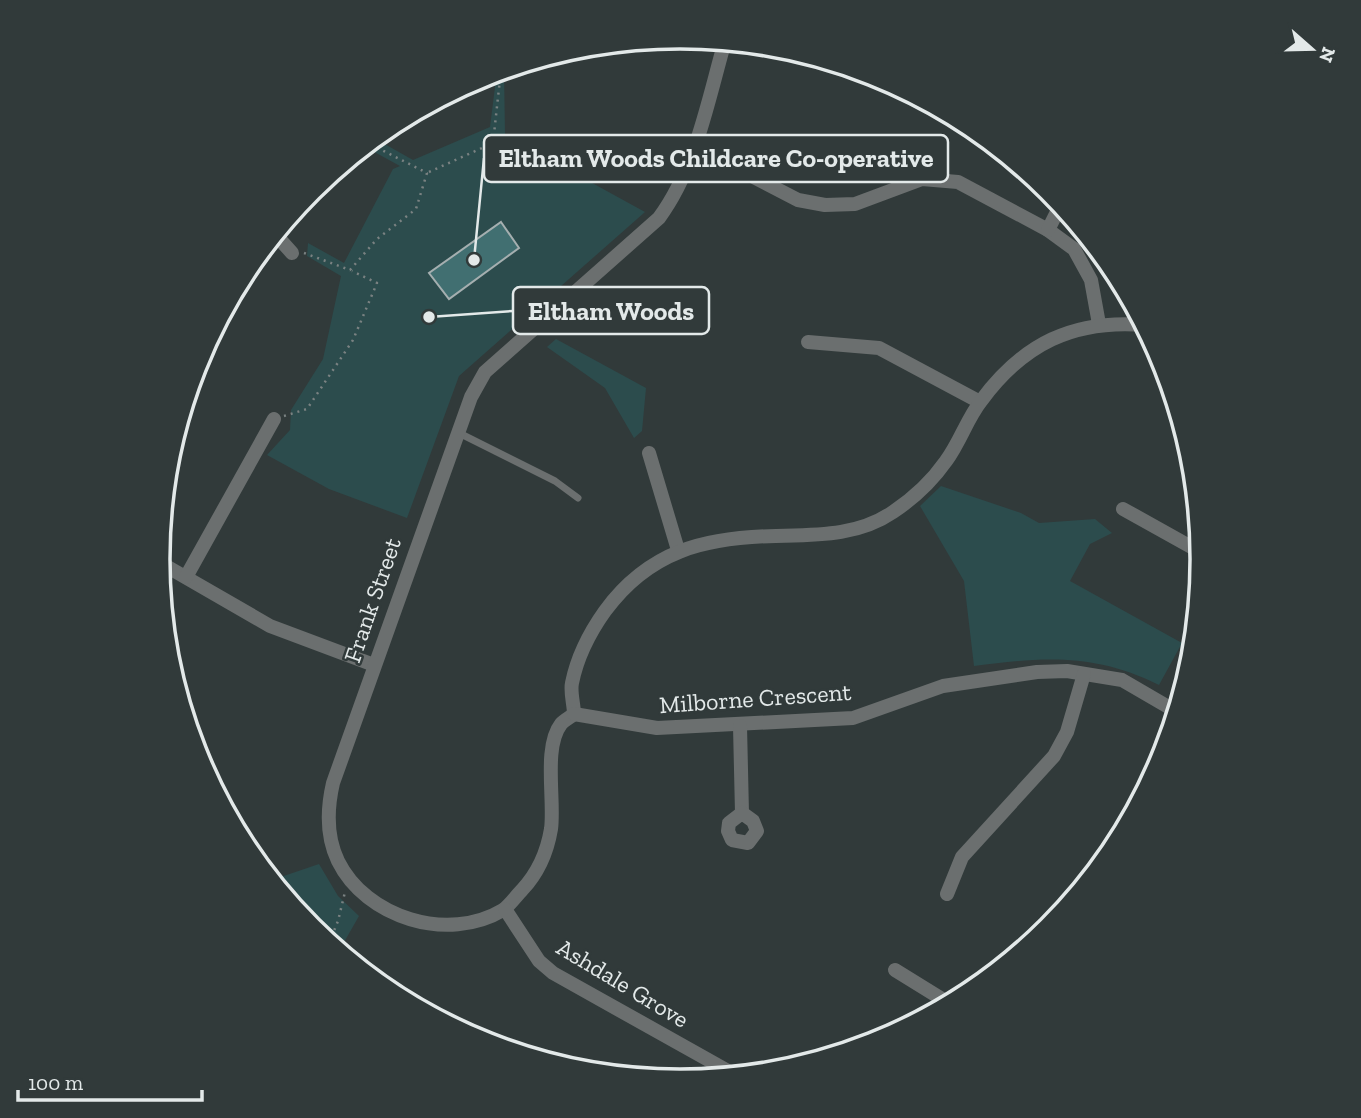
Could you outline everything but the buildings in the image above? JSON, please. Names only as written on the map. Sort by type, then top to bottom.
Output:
[{"type":"street","name":"Frank Street","points":[[574,715],[561,724],[556,738],[551,770],[551,828],[545,855],[533,877],[505,909],[468,923],[432,925],[392,913],[361,893],[338,861],[330,834],[329,799],[373,664],[457,432],[485,372],[659,218],[674,198],[694,146],[721,51]]},
{"type":"street","points":[[694,146],[798,200],[825,205],[855,204],[922,179],[958,182],[1048,230],[1074,249],[1091,281],[1099,324]]},
{"type":"street","points":[[1048,230],[1056,214]]},
{"type":"street","points":[[282,242],[292,253]]},
{"type":"street","points":[[574,715],[571,685],[591,631],[623,587],[678,550],[724,537],[822,537],[859,528],[891,514],[917,495],[946,461],[980,402],[1018,358],[1044,341],[1099,324],[1133,325]]},
{"type":"street","points":[[808,342],[879,348],[980,402]]},
{"type":"street","points":[[186,577],[274,419]]},
{"type":"street","points":[[649,453],[678,550]]},
{"type":"street","points":[[1123,509],[1190,546]]},
{"type":"street","points":[[171,568],[270,626],[373,664]]},
{"type":"street","name":"Milborne Crescent","points":[[574,715],[657,729],[853,718],[954,684],[1037,672],[1084,674],[1122,680],[1168,707]]},
{"type":"street","points":[[947,894],[962,858],[1054,756],[1067,732],[1084,674]]},
{"type":"street","points":[[740,726],[742,813]]},
{"type":"street","name":"Ashdale Grove","points":[[505,909],[539,961],[553,973],[721,1067]]},
{"type":"street","points":[[895,970],[940,998]]},
{"type":"lane","points":[[457,432],[555,481],[578,498]]},
{"type":"path","points":[[350,270],[377,239],[416,209],[428,173],[493,143],[500,83]]},
{"type":"path","points":[[378,148],[428,173]]},
{"type":"path","points":[[274,419],[307,409],[353,340],[377,284],[310,253],[292,253]]},
{"type":"path","points":[[333,932],[348,875]]},
{"type":"shaded area","points":[[504,81],[505,135],[645,212],[459,376],[407,518],[329,489],[267,455],[290,430],[291,410],[323,359],[341,276],[307,256],[308,243],[344,263],[393,169],[400,166],[373,152],[384,144],[413,160],[490,127],[495,84]]},
{"type":"shaded area","points":[[556,339],[646,388],[642,431],[634,438],[605,388],[547,347]]},
{"type":"shaded area","points":[[941,486],[1021,513],[1039,523],[1095,519],[1112,533],[1090,544],[1070,581],[1182,643],[1159,685],[1113,667],[1068,660],[974,666],[964,581],[920,506]]},
{"type":"shaded area","points":[[319,864],[338,896],[359,916],[344,942],[320,920],[282,877]]},
{"type":"place","name":"Eltham Woods Childcare Co-operative","points":[[474,260]]},
{"type":"place","name":"Eltham Woods","points":[[429,317]]}]
